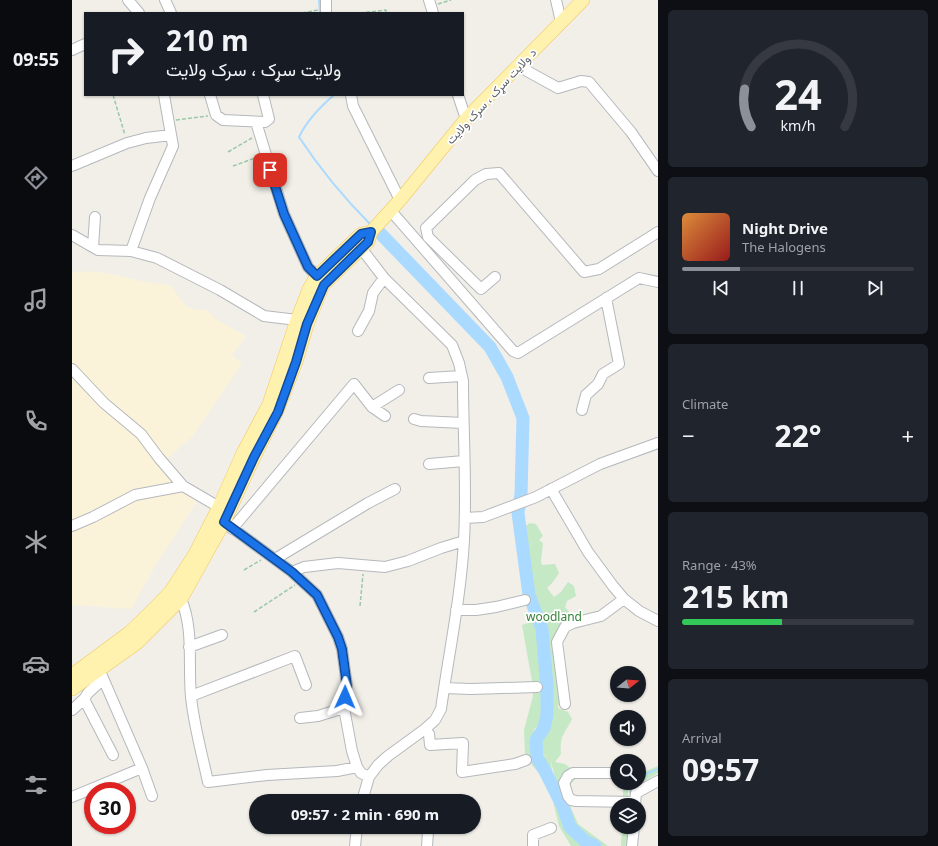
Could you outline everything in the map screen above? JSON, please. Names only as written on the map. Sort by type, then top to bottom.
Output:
[{"type":"main road","name":"د ولایت سړک ، سرک ولایت","points":[[371,232],[391,211],[466,119],[583,0]]},
{"type":"main road","points":[[72,675],[129,633],[171,591],[195,554],[219,507],[243,452],[269,404],[309,289],[317,276],[361,234],[371,232],[368,242],[360,248],[324,285],[307,324],[296,362],[278,412],[254,457],[228,526],[181,599],[137,643],[101,674],[72,689]]},
{"type":"street","points":[[128,0],[138,12]]},
{"type":"street","points":[[165,0],[171,12]]},
{"type":"street","points":[[556,0],[561,22]]},
{"type":"street","points":[[72,50],[84,44]]},
{"type":"street","points":[[520,64],[528,71],[558,88],[581,81],[589,82],[631,132],[658,171]]},
{"type":"street","points":[[131,252],[150,198],[173,146],[164,96]]},
{"type":"street","points":[[210,96],[216,115],[223,120],[265,122],[269,119],[263,96]]},
{"type":"street","points":[[351,96],[356,112],[400,200]]},
{"type":"street","points":[[458,96],[466,119]]},
{"type":"street","points":[[256,122],[284,214],[308,267],[317,276]]},
{"type":"street","points":[[72,166],[127,143],[146,138],[171,136]]},
{"type":"street","points":[[495,277],[481,288],[428,237],[426,228],[475,180],[486,174],[499,173],[584,272],[599,270],[658,232]]},
{"type":"street","points":[[391,211],[513,351],[518,353],[639,278],[658,282]]},
{"type":"street","points":[[93,247],[95,216]]},
{"type":"street","points":[[72,236],[98,250],[131,252],[157,258],[220,290],[264,316],[297,320]]},
{"type":"street","points":[[360,248],[384,278],[452,346],[459,363],[463,382],[465,518],[464,541],[456,610],[441,709],[435,720],[425,729],[378,765],[369,777],[364,794]]},
{"type":"street","points":[[358,331],[369,311],[374,293],[384,278]]},
{"type":"street","points":[[582,410],[586,395],[598,384],[603,374],[619,364],[606,298]]},
{"type":"street","points":[[72,369],[104,403],[141,434],[158,458],[183,486],[219,507]]},
{"type":"street","points":[[429,378],[461,376]]},
{"type":"street","points":[[369,777],[361,774],[352,751],[344,708],[347,686],[342,649],[338,637],[317,595],[292,572],[228,526],[354,384],[372,407],[385,416]]},
{"type":"street","points":[[372,407],[398,390]]},
{"type":"street","points":[[414,419],[421,421],[463,423]]},
{"type":"street","points":[[465,518],[483,517],[536,497],[600,464],[658,443]]},
{"type":"street","points":[[429,464],[464,461]]},
{"type":"street","points":[[72,526],[135,495],[183,486]]},
{"type":"street","points":[[272,557],[395,489]]},
{"type":"street","points":[[551,489],[588,552],[613,586],[624,599],[639,611],[658,621]]},
{"type":"street","points":[[292,572],[304,567],[338,563],[386,567],[408,561],[464,541]]},
{"type":"street","points":[[181,599],[186,611],[190,647],[191,696],[194,723],[208,782],[267,775],[337,771],[357,767]]},
{"type":"street","points":[[565,704],[557,642],[565,627],[573,623],[601,616],[624,599]]},
{"type":"street","points":[[456,610],[476,610],[525,600]]},
{"type":"street","points":[[190,647],[222,636]]},
{"type":"street","points":[[191,696],[295,656],[306,685]]},
{"type":"street","points":[[72,710],[84,699],[101,674]]},
{"type":"street","points":[[101,674],[142,768],[152,796]]},
{"type":"street","points":[[444,688],[471,689],[537,687]]},
{"type":"street","points":[[84,699],[113,755]]},
{"type":"street","points":[[300,718],[318,716],[344,708]]},
{"type":"street","points":[[425,729],[429,734],[430,745],[463,743],[462,772],[515,764],[526,760]]},
{"type":"street","points":[[72,797],[142,768]]},
{"type":"street","points":[[610,773],[573,773],[568,776],[564,783],[568,796],[571,800],[610,800]]},
{"type":"street","points":[[636,798],[636,793],[658,781]]},
{"type":"street","points":[[533,846],[533,835],[551,828]]},
{"type":"street","points":[[355,846],[356,834]]},
{"type":"street","points":[[427,846],[428,834]]},
{"type":"street","points":[[632,846],[633,834]]},
{"type":"path","points":[[431,6],[451,0]]},
{"type":"path","points":[[305,12],[326,8]]},
{"type":"path","points":[[369,12],[386,10],[386,12]]},
{"type":"path","points":[[113,96],[127,143]]},
{"type":"path","points":[[168,122],[216,115]]},
{"type":"path","points":[[228,152],[259,134]]},
{"type":"path","points":[[233,166],[265,155]]},
{"type":"path","points":[[244,570],[272,557]]},
{"type":"path","points":[[360,606],[363,566]]},
{"type":"path","points":[[254,612],[302,581]]},
{"type":"green space","name":"woodland","points":[[530,523],[536,524],[543,536],[539,540],[543,543],[542,565],[555,564],[559,573],[547,588],[554,597],[561,592],[568,582],[574,586],[576,596],[567,601],[565,607],[571,614],[557,641],[561,690],[558,708],[568,712],[572,719],[563,735],[561,754],[555,762],[565,764],[579,775],[569,786],[570,793],[574,795],[573,804],[558,789],[550,758],[535,750],[535,730],[550,723],[546,701],[552,697],[549,690],[543,627],[528,578],[526,552],[522,543],[521,529]]},
{"type":"green space","points":[[537,620],[544,643],[539,663],[547,683],[542,691],[548,722],[534,729],[534,751],[550,758],[555,788],[568,801],[578,824],[608,846],[571,846],[559,826],[553,801],[542,777],[525,755],[524,730],[533,696],[532,681],[522,625]]},
{"type":"green space","points":[[658,766],[658,773],[646,780],[646,771]]},
{"type":"green space","points":[[623,790],[630,790],[628,791],[628,798],[623,798]]},
{"type":"green space","points":[[622,834],[628,834],[629,841],[627,846],[621,846]]},
{"type":"sand","points":[[72,270],[74,272],[108,274],[172,286],[182,301],[189,307],[207,310],[217,320],[246,336],[232,355],[242,364],[192,437],[162,463],[198,499],[156,565],[131,609],[72,605]]},
{"type":"waterway","points":[[319,0],[320,12]]},
{"type":"waterway","points":[[333,96],[314,114],[299,137],[333,183],[371,225]]},
{"type":"waterway","points":[[379,232],[490,347],[507,377],[523,418],[521,494],[518,513],[529,595],[542,629],[547,687],[547,715],[544,728],[536,740],[537,758],[563,807],[570,827],[585,841],[595,846]]},
{"type":"waterway","points":[[646,774],[658,769]]},
{"type":"waterway","points":[[630,790],[631,798]]},
{"type":"route","points":[[270,170],[284,214],[308,267],[317,276],[361,234],[371,232],[368,242],[360,248],[324,285],[307,324],[296,362],[278,412],[254,457],[224,522],[292,572],[317,595],[338,637],[342,649],[347,686],[345,697]]}]
